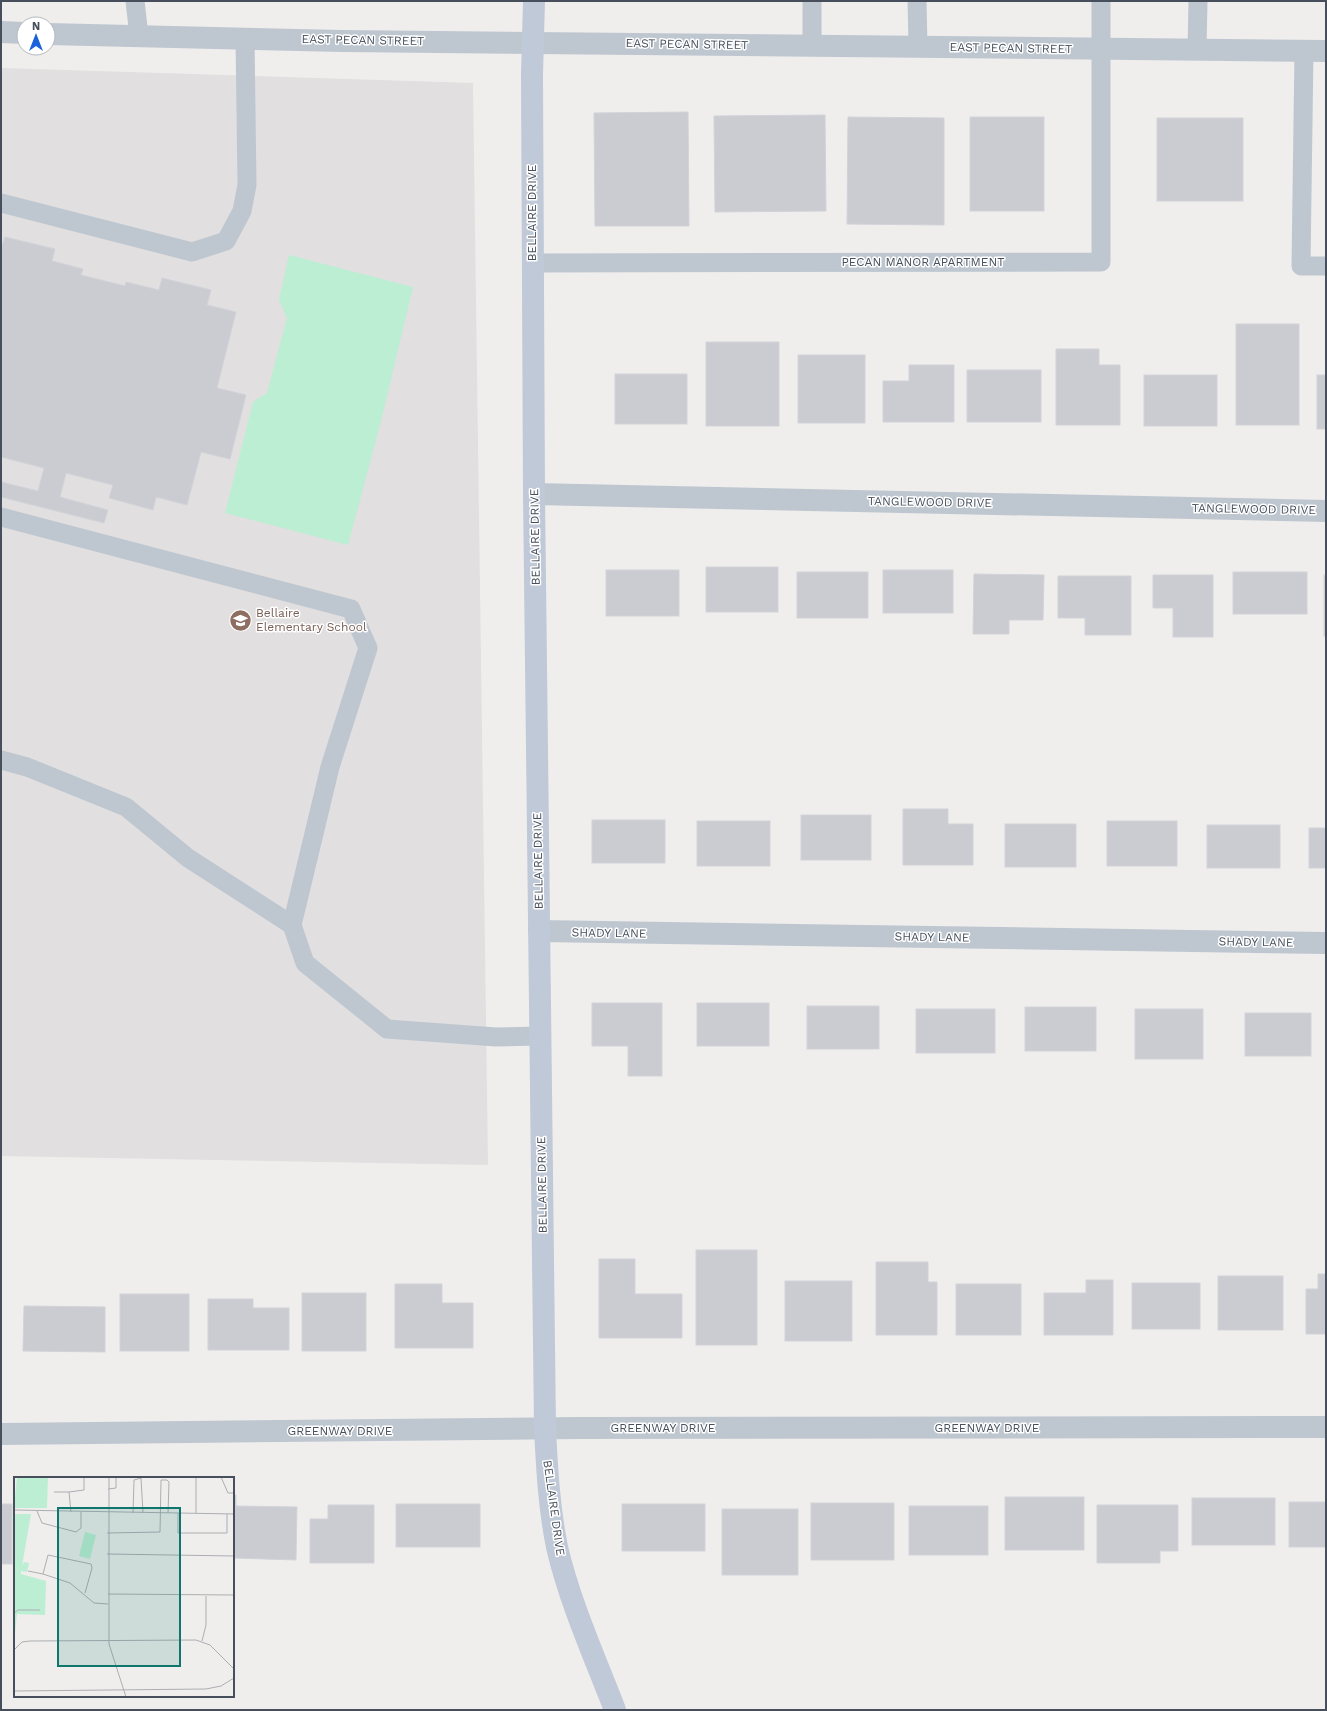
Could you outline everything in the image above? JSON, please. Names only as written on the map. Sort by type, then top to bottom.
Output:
[{"type":"street","name":"BELLAIRE DRIVE","points":[[534,1],[532,42],[534,494],[545,1429],[547,1478],[557,1547],[573,1598],[615,1710]]},
{"type":"street","points":[[1,32],[16,33]]},
{"type":"street","name":"EAST PECAN STREET","points":[[56,34],[532,42],[1326,51]]},
{"type":"street","name":"TANGLEWOOD DRIVE","points":[[534,494],[1326,511]]},
{"type":"street","name":"SHADY LANE","points":[[539,931],[1326,943]]},
{"type":"street","name":"GREENWAY DRIVE","points":[[1,1434],[545,1429],[1326,1427]]},
{"type":"lane","points":[[135,1],[139,36]]},
{"type":"lane","points":[[812,1],[812,45]]},
{"type":"lane","points":[[917,1],[918,46]]},
{"type":"lane","points":[[1101,1],[1101,48]]},
{"type":"lane","points":[[1197,50],[1198,1]]},
{"type":"lane","points":[[1,203],[192,252],[226,241],[242,211],[247,185],[245,38]]},
{"type":"lane","name":"PECAN MANOR APARTMENT","points":[[533,263],[1101,262],[1101,48]]},
{"type":"lane","points":[[1304,51],[1301,266],[1326,266]]},
{"type":"lane","points":[[1,517],[351,609],[368,648],[330,767],[292,924],[305,963],[387,1029],[496,1037],[540,1036]]},
{"type":"lane","points":[[1,760],[27,767],[126,807],[188,858],[292,924]]},
{"type":"shaded area","name":"Bellaire Elementary School","points":[[1,68],[473,83],[488,1165],[1,1156]]},
{"type":"green space","points":[[289,255],[413,287],[381,421],[348,545],[225,513],[253,402],[267,393],[287,318],[279,300]]},
{"type":"building","points":[[688,112],[689,226],[595,226],[594,113]]},
{"type":"building","points":[[825,115],[826,211],[715,212],[714,116]]},
{"type":"building","points":[[848,117],[944,118],[944,225],[847,224]]},
{"type":"building","points":[[970,117],[1044,117],[1044,211],[970,211]]},
{"type":"building","points":[[1157,118],[1243,118],[1243,201],[1157,201]]},
{"type":"building","points":[[5,237],[55,249],[52,261],[83,269],[81,275],[125,286],[126,282],[159,290],[162,278],[211,290],[207,305],[236,312],[217,388],[246,395],[230,459],[201,452],[187,505],[156,497],[153,510],[109,498],[113,485],[66,473],[60,497],[108,510],[104,523],[1,497],[1,482],[38,491],[44,468],[1,457],[1,249]]},
{"type":"building","points":[[1236,324],[1299,324],[1299,425],[1236,425]]},
{"type":"building","points":[[706,342],[779,342],[779,426],[706,426]]},
{"type":"building","points":[[1056,349],[1099,349],[1099,365],[1120,365],[1120,425],[1056,425]]},
{"type":"building","points":[[798,355],[865,355],[865,423],[798,423]]},
{"type":"building","points":[[909,365],[954,365],[954,422],[883,422],[883,381],[909,381]]},
{"type":"building","points":[[967,370],[1041,370],[1041,422],[967,422]]},
{"type":"building","points":[[615,374],[687,374],[687,424],[615,424]]},
{"type":"building","points":[[1144,375],[1217,375],[1217,426],[1144,426]]},
{"type":"building","points":[[1317,375],[1326,375],[1326,429],[1317,429]]},
{"type":"building","points":[[706,567],[778,567],[778,612],[706,612]]},
{"type":"building","points":[[606,570],[679,570],[679,616],[606,616]]},
{"type":"building","points":[[883,570],[953,570],[953,613],[883,613]]},
{"type":"building","points":[[797,572],[868,572],[868,618],[797,618]]},
{"type":"building","points":[[1233,572],[1307,572],[1307,614],[1233,614]]},
{"type":"building","points":[[974,574],[1044,575],[1043,620],[1009,620],[1009,634],[973,634]]},
{"type":"building","points":[[1153,575],[1213,575],[1213,637],[1173,637],[1173,608],[1153,608]]},
{"type":"building","points":[[1324,575],[1326,575],[1326,636],[1324,636]]},
{"type":"building","points":[[1058,576],[1131,576],[1131,635],[1085,635],[1085,618],[1058,618]]},
{"type":"building","points":[[903,809],[948,809],[948,824],[973,824],[973,865],[903,865]]},
{"type":"building","points":[[801,815],[871,815],[871,860],[801,860]]},
{"type":"building","points":[[592,820],[665,820],[665,863],[592,863]]},
{"type":"building","points":[[697,821],[770,821],[770,866],[697,866]]},
{"type":"building","points":[[1107,821],[1177,821],[1177,866],[1107,866]]},
{"type":"building","points":[[1005,824],[1076,824],[1076,867],[1005,867]]},
{"type":"building","points":[[1207,825],[1280,825],[1280,868],[1207,868]]},
{"type":"building","points":[[1309,828],[1326,828],[1326,868],[1309,868]]},
{"type":"building","points":[[592,1003],[662,1003],[662,1076],[628,1076],[628,1046],[592,1046]]},
{"type":"building","points":[[697,1003],[769,1003],[769,1046],[697,1046]]},
{"type":"building","points":[[807,1006],[879,1006],[879,1049],[807,1049]]},
{"type":"building","points":[[1025,1007],[1096,1007],[1096,1051],[1025,1051]]},
{"type":"building","points":[[916,1009],[995,1009],[995,1053],[916,1053]]},
{"type":"building","points":[[1135,1009],[1203,1009],[1203,1059],[1135,1059]]},
{"type":"building","points":[[1245,1013],[1311,1013],[1311,1056],[1245,1056]]},
{"type":"building","points":[[696,1250],[757,1250],[757,1345],[696,1345]]},
{"type":"building","points":[[599,1259],[635,1259],[635,1294],[682,1294],[682,1338],[599,1338]]},
{"type":"building","points":[[876,1262],[928,1262],[928,1282],[937,1282],[937,1335],[876,1335]]},
{"type":"building","points":[[1318,1274],[1326,1274],[1326,1334],[1306,1334],[1306,1289],[1318,1289]]},
{"type":"building","points":[[1218,1276],[1283,1276],[1283,1330],[1218,1330]]},
{"type":"building","points":[[1086,1280],[1113,1280],[1113,1335],[1044,1335],[1044,1293],[1086,1293]]},
{"type":"building","points":[[785,1281],[852,1281],[852,1341],[785,1341]]},
{"type":"building","points":[[1132,1283],[1200,1283],[1200,1329],[1132,1329]]},
{"type":"building","points":[[395,1284],[442,1284],[442,1303],[473,1303],[473,1348],[395,1348]]},
{"type":"building","points":[[956,1284],[1021,1284],[1021,1335],[956,1335]]},
{"type":"building","points":[[302,1293],[366,1293],[366,1351],[302,1351]]},
{"type":"building","points":[[120,1294],[189,1294],[189,1351],[120,1351]]},
{"type":"building","points":[[208,1299],[253,1299],[253,1308],[289,1308],[289,1350],[208,1350]]},
{"type":"building","points":[[24,1306],[105,1307],[105,1352],[23,1351]]},
{"type":"building","points":[[234,1495],[236,1495],[236,1506],[297,1507],[296,1560],[234,1558]]},
{"type":"building","points":[[1005,1497],[1084,1497],[1084,1550],[1005,1550]]},
{"type":"building","points":[[1192,1498],[1275,1498],[1275,1545],[1192,1545]]},
{"type":"building","points":[[1289,1502],[1326,1502],[1326,1547],[1289,1547]]},
{"type":"building","points":[[811,1503],[894,1503],[894,1560],[811,1560]]},
{"type":"building","points":[[1,1504],[12,1504],[12,1564],[1,1564]]},
{"type":"building","points":[[396,1504],[480,1504],[480,1547],[396,1547]]},
{"type":"building","points":[[622,1504],[705,1504],[705,1551],[622,1551]]},
{"type":"building","points":[[328,1505],[374,1505],[374,1563],[310,1563],[310,1519],[328,1519]]},
{"type":"building","points":[[1097,1505],[1178,1505],[1178,1551],[1160,1551],[1160,1563],[1097,1563]]},
{"type":"building","points":[[909,1506],[988,1506],[988,1555],[909,1555]]},
{"type":"building","points":[[722,1509],[798,1509],[798,1575],[722,1575]]},
{"type":"place","name":"Bellaire Elementary School","points":[[241,620]]}]
